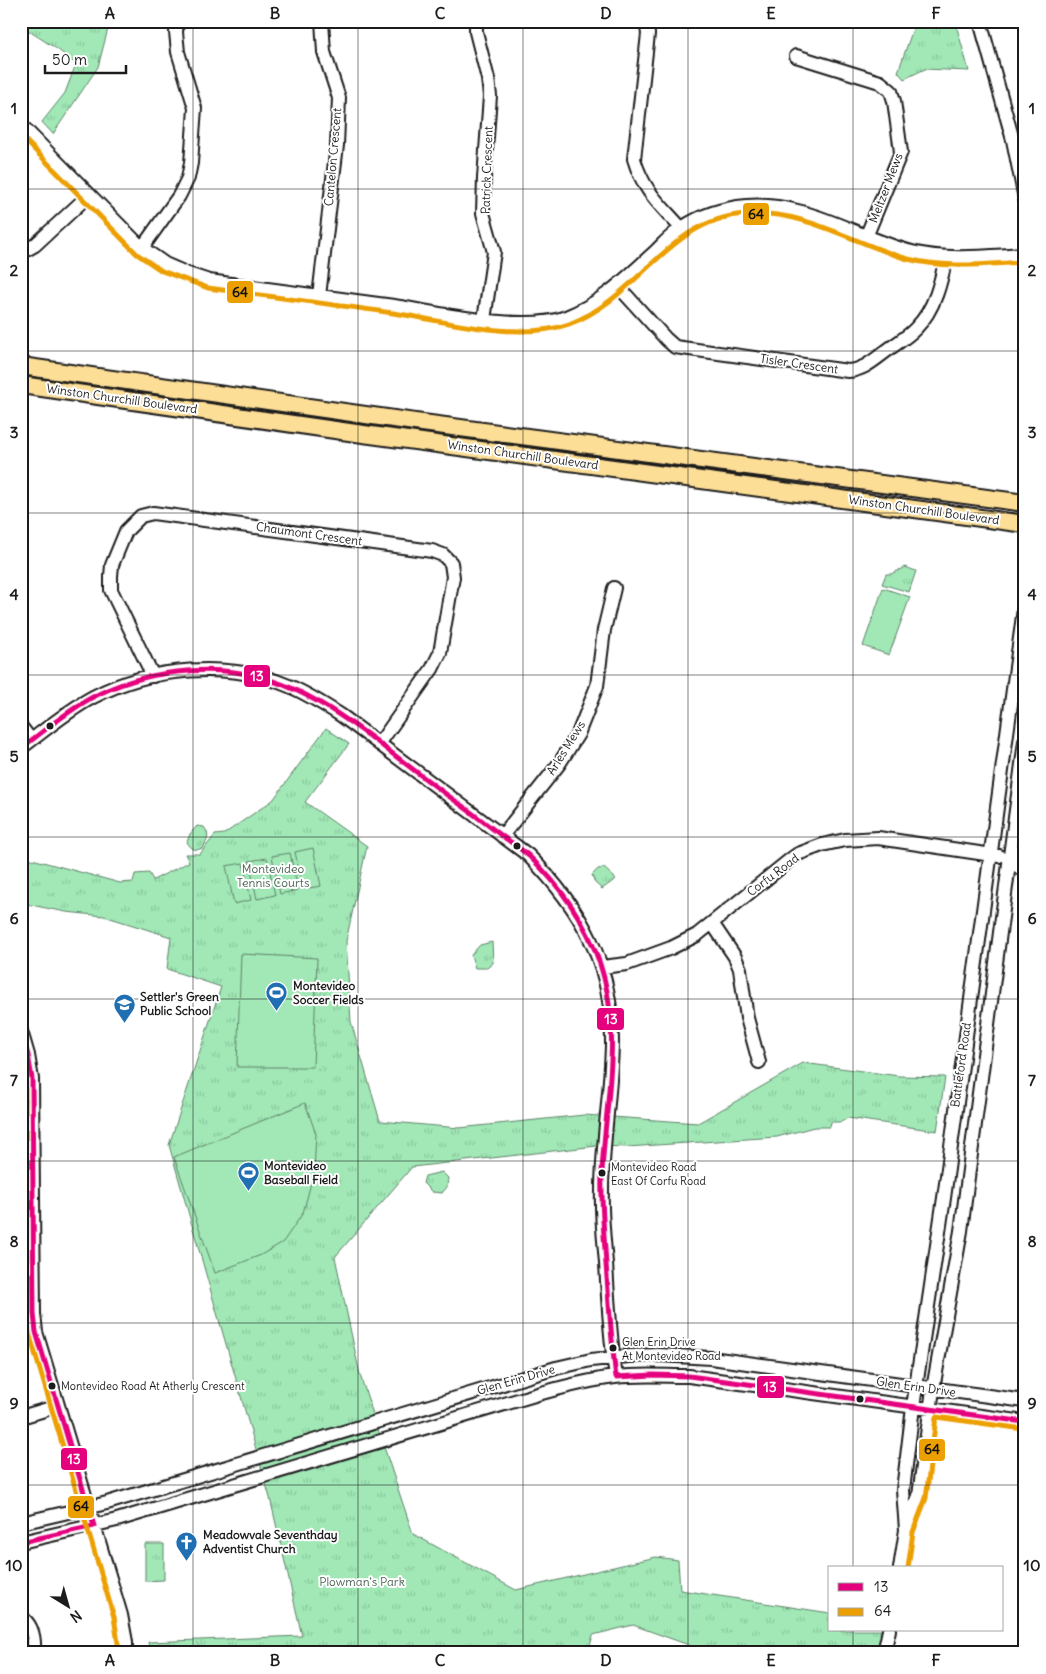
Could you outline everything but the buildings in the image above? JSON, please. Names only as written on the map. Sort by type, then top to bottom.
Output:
[{"type":"main road","name":"Winston Churchill Boulevard","points":[[21,366],[1025,504]]},
{"type":"main road","name":"Winston Churchill Boulevard","points":[[21,385],[1025,524]]},
{"type":"street","points":[[142,248],[179,196],[188,178],[191,163],[195,108],[178,52],[177,21]]},
{"type":"street","name":"Cantelon Crescent","points":[[319,296],[337,145],[339,98],[324,52],[322,21]]},
{"type":"street","name":"Patrick Crescent","points":[[476,21],[476,32],[488,79],[490,96],[483,213],[494,252],[484,320]]},
{"type":"street","points":[[646,21],[648,34],[634,158],[640,177],[648,192],[681,228]]},
{"type":"street","points":[[980,21],[1013,140],[1025,199]]},
{"type":"street","name":"Meltzer Mews","points":[[796,56],[880,82],[891,91],[894,100],[901,152],[866,237]]},
{"type":"street","points":[[21,126],[142,248],[166,264],[188,274],[209,281],[484,320],[534,323],[564,318],[597,302],[618,286],[681,228],[710,213],[727,208],[767,205],[809,213],[866,237],[914,252],[946,257],[1025,254]]},
{"type":"street","points":[[21,253],[35,245],[89,195]]},
{"type":"street","name":"Tisler Crescent","points":[[618,286],[666,339],[676,347],[848,371],[858,370],[869,364],[916,328],[927,314],[935,299],[946,257]]},
{"type":"street","name":"Chaumont Crescent","points":[[153,676],[110,590],[112,565],[126,531],[141,516],[153,513],[432,550],[443,555],[451,563],[453,577],[440,653],[432,669],[379,744]]},
{"type":"street","name":"Arles Mews","points":[[502,836],[559,764],[581,726],[597,686],[604,630],[614,588]]},
{"type":"street","name":"Battleford Road","points":[[906,1530],[903,1490],[916,1386],[944,1198],[1025,601]]},
{"type":"street","points":[[21,726],[26,744],[65,715],[94,697],[123,684],[153,676],[185,670],[215,670],[258,676],[288,686],[342,716],[528,856],[547,874],[565,895],[593,943],[602,967],[610,1008],[612,1043],[602,1191],[616,1377]]},
{"type":"street","name":"Battleford Road","points":[[900,1566],[906,1530],[919,1496],[933,1389],[962,1221],[1008,858],[1025,741]]},
{"type":"street","name":"Corfu Road","points":[[602,967],[628,964],[671,948],[697,935],[791,859],[805,851],[822,845],[845,840],[878,838],[1008,858]]},
{"type":"street","points":[[1025,850],[1008,858],[1025,870]]},
{"type":"street","points":[[712,923],[735,957],[740,970],[747,1018],[759,1062]]},
{"type":"street","points":[[21,1031],[28,1054],[32,1078],[27,1111],[27,1269],[36,1332],[121,1615],[126,1653]]},
{"type":"street","name":"Glen Erin Drive","points":[[21,1523],[88,1508],[556,1368],[613,1357],[651,1355],[711,1358],[1025,1402]]},
{"type":"street","name":"Glen Erin Drive","points":[[21,1542],[94,1526],[529,1396],[616,1377],[689,1376],[1025,1422]]},
{"type":"street","points":[[21,1417],[58,1406]]},
{"type":"street","points":[[21,1617],[25,1619],[32,1631],[35,1644],[34,1653]]},
{"type":"street","points":[[884,1653],[889,1632]]},
{"type":"green space","points":[[21,21],[110,21],[98,67],[53,134],[42,122],[65,93],[76,64],[57,49],[21,26]]},
{"type":"green space","points":[[910,21],[955,21],[969,71],[925,69],[904,79],[898,72],[915,23]]},
{"type":"green space","points":[[905,567],[916,571],[909,592],[882,584],[886,574],[891,574]]},
{"type":"green space","points":[[883,588],[910,597],[889,655],[863,646]]},
{"type":"green space","points":[[326,728],[349,744],[305,802],[367,846],[346,941],[351,1022],[380,1121],[459,1128],[584,1115],[698,1123],[803,1063],[899,1076],[945,1077],[937,1131],[848,1118],[841,1122],[831,1122],[830,1127],[814,1127],[777,1137],[627,1147],[597,1146],[412,1167],[335,1257],[360,1375],[413,1534],[516,1590],[656,1557],[678,1560],[680,1590],[828,1613],[828,1632],[889,1632],[884,1653],[711,1653],[633,1625],[593,1635],[588,1653],[150,1653],[148,1642],[302,1636],[270,1498],[169,1145],[221,987],[167,969],[171,937],[104,916],[66,912],[21,903],[21,856],[120,883],[133,882],[135,874],[149,873],[153,880],[189,862],[185,854],[200,854],[215,835],[224,834],[273,800]]},
{"type":"green space","points":[[197,826],[204,827],[208,837],[203,848],[196,850],[187,842],[190,834]]},
{"type":"green space","points":[[313,848],[321,886],[303,889],[295,852]]},
{"type":"green space","points":[[290,853],[298,890],[280,894],[272,856]]},
{"type":"green space","points":[[267,858],[275,895],[257,899],[249,861]]},
{"type":"green space","points":[[243,863],[251,900],[234,904],[226,866]]},
{"type":"green space","points":[[604,868],[616,879],[602,889],[595,883],[592,875],[598,869]]},
{"type":"green space","points":[[492,942],[493,963],[487,968],[475,968],[471,955],[480,945]]},
{"type":"green space","name":"Montevideo Soccer Fields","points":[[241,954],[317,958],[313,1067],[237,1067]]},
{"type":"green space","name":"Montevideo Baseball Field","points":[[305,1103],[316,1134],[314,1172],[303,1213],[283,1242],[261,1255],[215,1273],[174,1157]]},
{"type":"green space","points":[[442,1172],[448,1178],[447,1187],[442,1193],[432,1192],[423,1183],[425,1176]]},
{"type":"green space","points":[[145,1544],[164,1544],[164,1580],[145,1581]]},
{"type":"transit line","name":"64","points":[[21,136],[137,254],[162,271],[208,288],[393,313],[458,325],[505,331],[549,329],[569,324],[594,312],[615,297],[674,244],[695,230],[719,219],[746,214],[767,214],[809,222],[888,253],[922,262],[951,265],[1025,262]]},
{"type":"transit line","name":"13","points":[[21,748],[73,709],[111,688],[155,675],[177,672],[207,670],[234,672],[259,677],[306,695],[352,723],[529,856],[562,892],[588,934],[600,964],[607,990],[612,1042],[602,1196],[610,1320],[616,1377],[689,1376],[1025,1422]]},
{"type":"transit line","name":"13","points":[[21,1032],[28,1055],[32,1079],[34,1314],[36,1332],[94,1526],[21,1542]]},
{"type":"transit line","name":"64","points":[[21,1060],[25,1080],[27,1314],[29,1333],[114,1617],[118,1653]]},
{"type":"transit line","name":"64","points":[[908,1566],[913,1532],[926,1498],[936,1417],[1024,1429]]},
{"type":"place","name":"Montevideo Soccer Fields","points":[[277,1012]]},
{"type":"place","name":"Settler's Green Public School","points":[[124,1023]]},
{"type":"place","name":"Montevideo Road East Of Corfu Road","points":[[602,1173]]},
{"type":"place","name":"Montevideo Baseball Field","points":[[248,1192]]},
{"type":"place","name":"Glen Erin Drive At Montevideo Road","points":[[613,1348]]},
{"type":"place","name":"Montevideo Road At Atherly Crescent","points":[[52,1386]]},
{"type":"place","name":"Meadowvale Seventhday Adventist Church","points":[[187,1561]]},
{"type":"park label","name":"Montevideo Tennis Courts","points":[[273,876]]},
{"type":"park label","name":"Plowman's Park","points":[[362,1582]]}]
